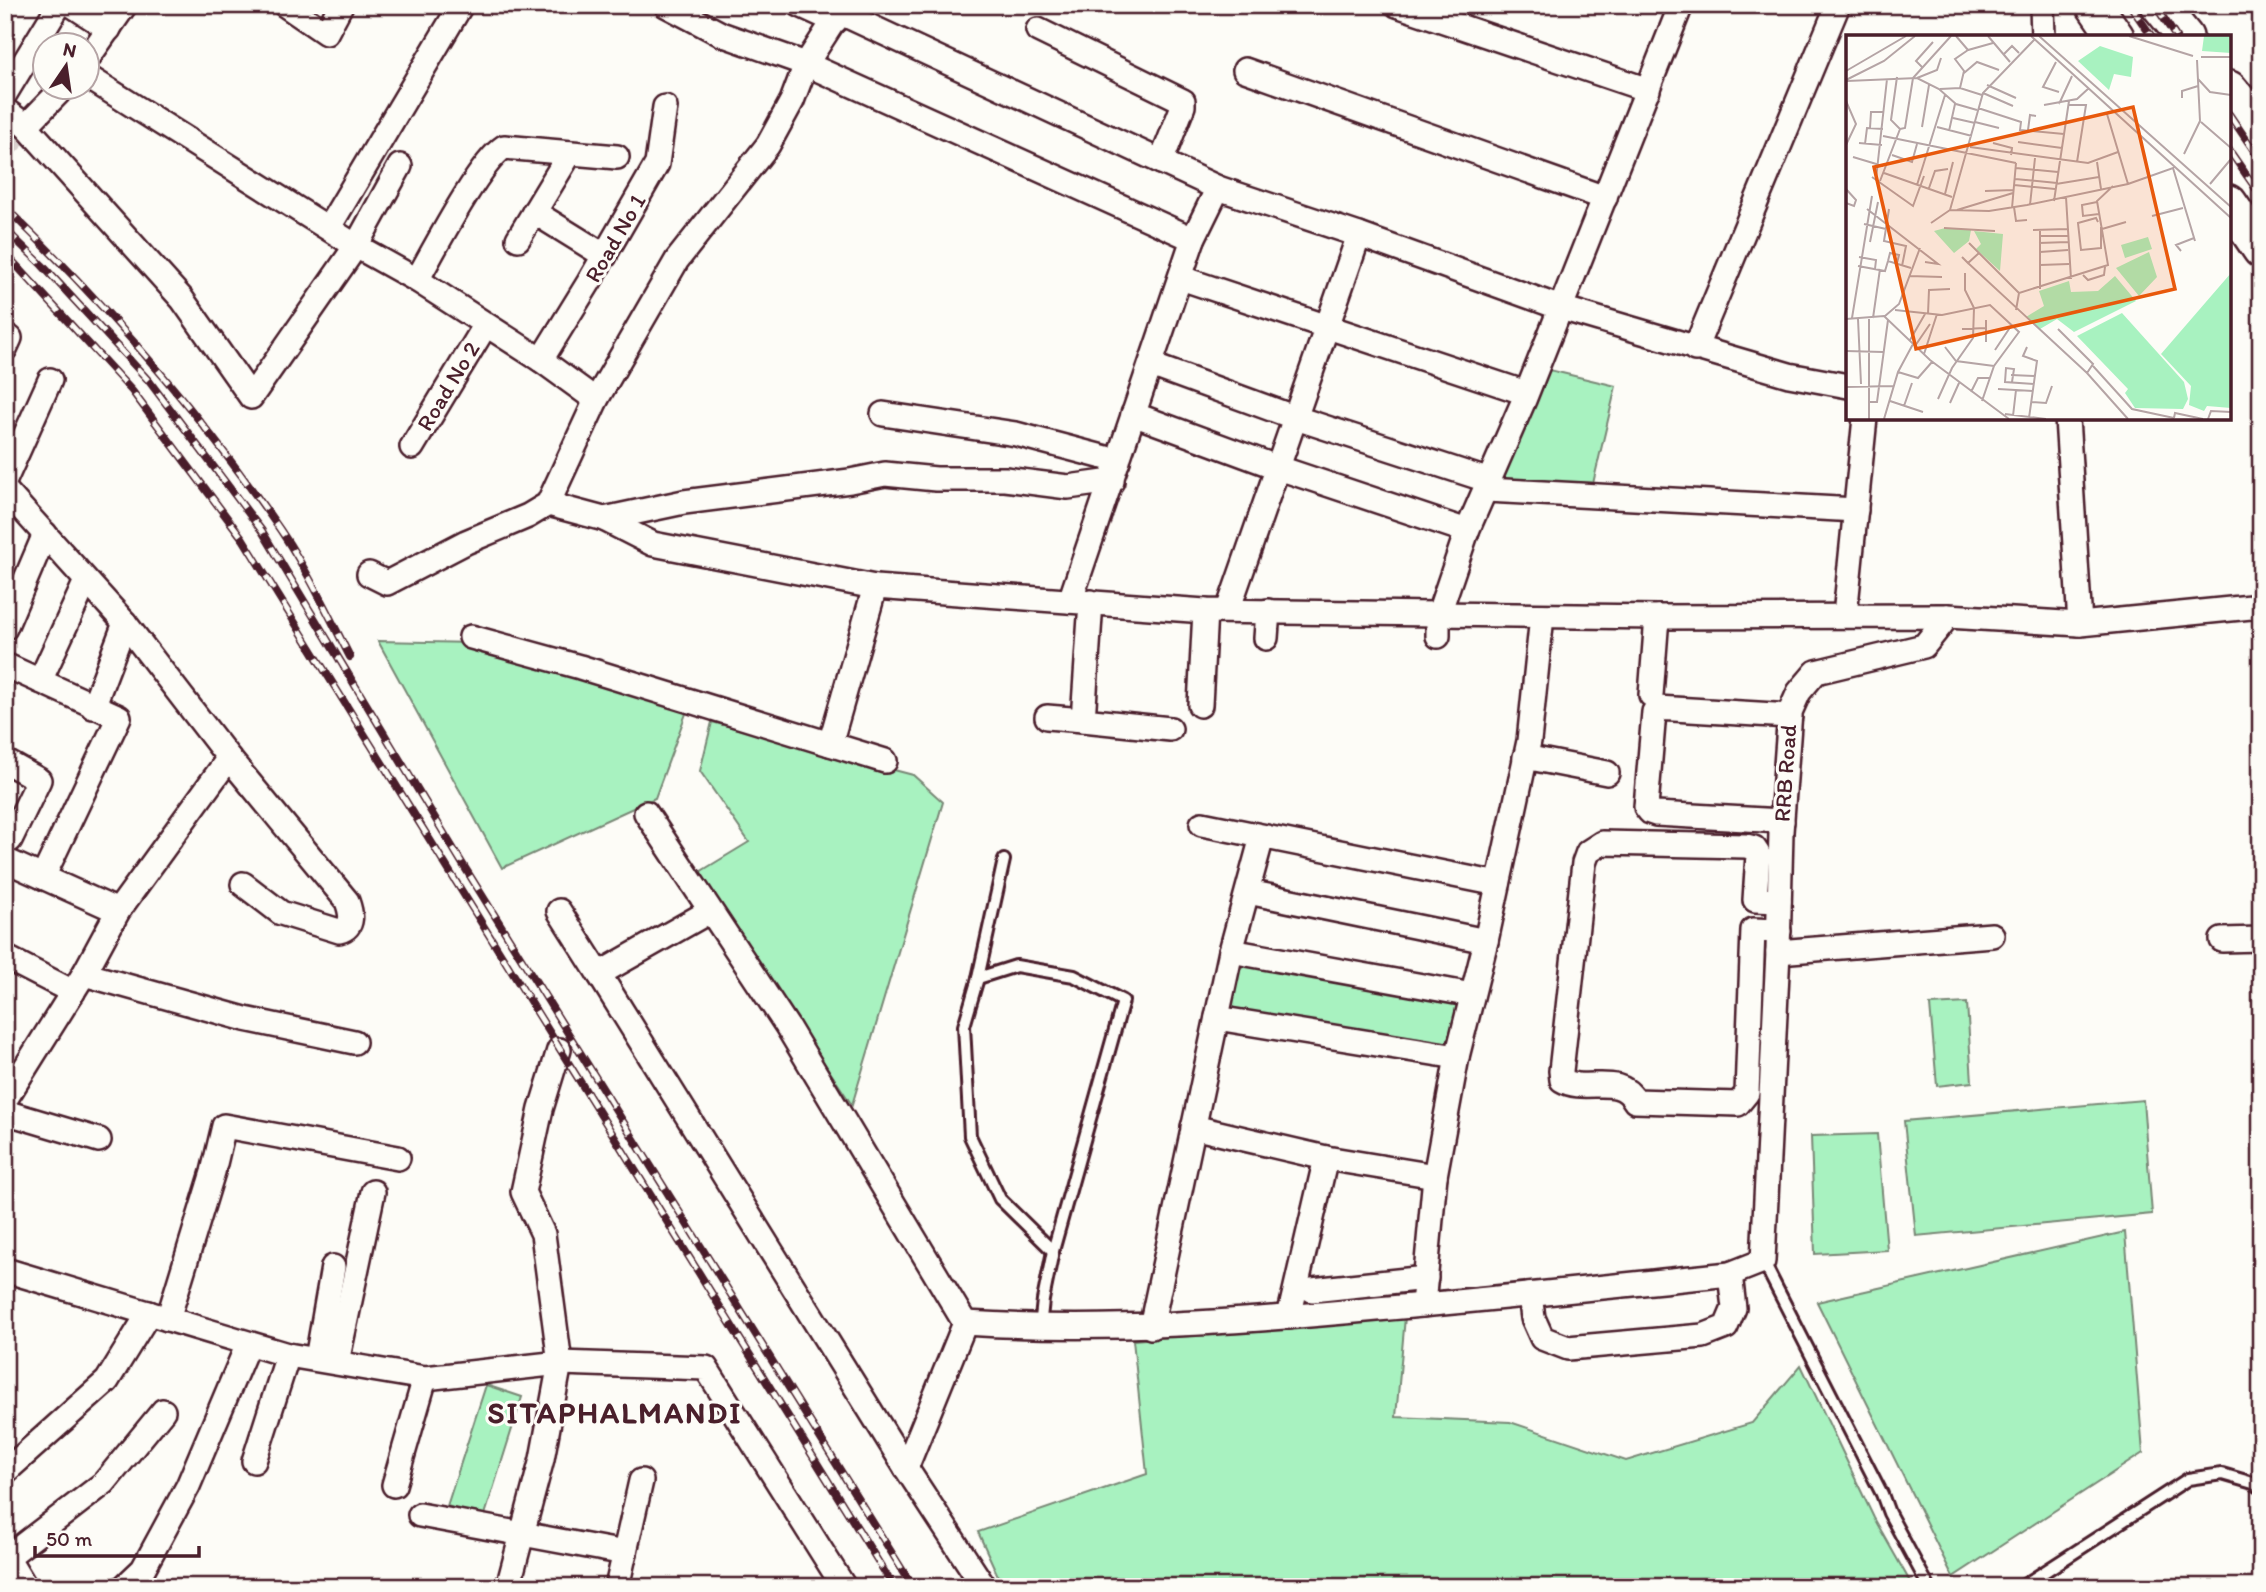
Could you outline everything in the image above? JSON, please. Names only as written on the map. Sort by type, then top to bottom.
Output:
[{"type":"main road","points":[[2094,5],[2115,35]]},
{"type":"main road","points":[[2159,5],[2183,35]]},
{"type":"main road","points":[[2231,91],[2261,127]]},
{"type":"main road","points":[[2231,205],[2261,250]]},
{"type":"main road","points":[[5,1561],[20,1587]]},
{"type":"street","points":[[5,94],[59,5]]},
{"type":"street","points":[[72,5],[109,29]]},
{"type":"street","points":[[102,39],[125,5]]},
{"type":"street","points":[[285,5],[326,33],[341,5]]},
{"type":"street","points":[[329,228],[461,5]]},
{"type":"street","points":[[666,5],[721,34],[806,64],[1193,239]]},
{"type":"street","points":[[800,5],[840,13],[1218,188],[1359,235],[1561,308],[1788,375],[1846,386]]},
{"type":"street","points":[[1397,5],[1648,90]]},
{"type":"street","points":[[1438,626],[1467,531],[1561,308],[1681,5]]},
{"type":"street","points":[[1695,349],[1838,5]]},
{"type":"street","points":[[2042,5],[2043,35]]},
{"type":"street","points":[[369,574],[387,583],[548,504],[596,400],[677,260],[768,145],[792,101],[806,64],[840,13]]},
{"type":"street","points":[[1038,30],[1183,101],[1161,162]]},
{"type":"street","points":[[1245,70],[1605,198]]},
{"type":"street","points":[[102,86],[356,246],[417,280],[541,360],[596,400]]},
{"type":"street","points":[[26,126],[49,102]]},
{"type":"street","name":"Road No 1","points":[[541,360],[657,164],[666,107]]},
{"type":"street","points":[[5,110],[26,126],[182,299],[251,397],[356,246],[400,166]]},
{"type":"street","points":[[417,280],[495,153],[504,147],[617,157]]},
{"type":"street","points":[[518,239],[570,153]]},
{"type":"street","points":[[1083,720],[1081,602],[1115,471],[1133,414],[1193,239],[1218,188]]},
{"type":"street","points":[[534,212],[604,256]]},
{"type":"street","points":[[1228,610],[1359,235]]},
{"type":"street","points":[[1181,278],[1526,393]]},
{"type":"street","name":"Road No 2","points":[[412,447],[485,326]]},
{"type":"street","points":[[1151,365],[1488,486],[1856,510]]},
{"type":"street","points":[[5,480],[50,380]]},
{"type":"street","points":[[883,414],[1016,434],[1115,471]]},
{"type":"street","points":[[1133,414],[1279,468],[1467,531]]},
{"type":"street","points":[[1845,615],[1865,420]]},
{"type":"street","points":[[2067,420],[2080,624]]},
{"type":"street","points":[[604,519],[684,502],[797,489],[886,474],[936,479],[1005,479],[1068,487],[1115,471]]},
{"type":"street","points":[[5,491],[125,623],[229,758],[347,901],[350,923],[347,928],[339,931],[288,916],[243,884]]},
{"type":"street","points":[[548,504],[604,519],[653,544],[875,587],[1205,611],[1268,611],[1408,625],[1438,626],[1542,616],[1845,615],[1948,616],[2080,624],[2261,606]]},
{"type":"street","points":[[5,628],[45,534]]},
{"type":"street","points":[[40,681],[86,581]]},
{"type":"street","points":[[830,744],[875,587]]},
{"type":"street","points":[[1200,705],[1205,611]]},
{"type":"street","points":[[1266,638],[1268,611]]},
{"type":"street","points":[[1421,1279],[1435,1176],[1457,1057],[1486,940],[1529,741],[1542,616]]},
{"type":"street","name":"RRB Road","points":[[1763,1261],[1782,821],[1790,716],[1799,692],[1816,673],[1924,646],[1948,616]]},
{"type":"street","points":[[1650,695],[1657,617]]},
{"type":"street","points":[[93,707],[125,623]]},
{"type":"street","points":[[471,637],[580,667],[885,761]]},
{"type":"street","points":[[5,665],[118,717],[43,877]]},
{"type":"street","points":[[1782,821],[1656,814],[1646,807],[1654,712],[1657,708],[1790,716]]},
{"type":"street","points":[[1047,717],[1170,729]]},
{"type":"street","points":[[1525,757],[1607,773]]},
{"type":"street","points":[[5,1100],[78,983],[118,911],[229,758]]},
{"type":"street","points":[[5,761],[39,780],[6,847],[43,877],[118,911]]},
{"type":"street","points":[[646,813],[787,1026],[965,1323]]},
{"type":"street","points":[[1202,824],[1498,884]]},
{"type":"street","points":[[1151,1327],[1231,951],[1262,837]]},
{"type":"street","points":[[1602,843],[1754,848],[1758,854],[1753,930],[1747,1093],[1738,1104],[1635,1101],[1625,1088],[1603,1083],[1569,1084],[1562,1080],[1584,863],[1588,852],[1602,843]]},
{"type":"street","points":[[1248,892],[1486,940]]},
{"type":"street","points":[[1755,900],[1779,901]]},
{"type":"street","points":[[559,911],[906,1468],[984,1587]]},
{"type":"street","points":[[598,974],[710,911]]},
{"type":"street","points":[[1753,930],[1778,941],[1992,934]]},
{"type":"street","points":[[2222,940],[2261,939]]},
{"type":"street","points":[[1231,951],[1472,995]]},
{"type":"street","points":[[5,957],[78,983],[354,1042]]},
{"type":"street","points":[[1217,1018],[1457,1057]]},
{"type":"street","points":[[508,1587],[542,1459],[560,1363],[543,1234],[523,1192],[541,1109],[559,1050]]},
{"type":"street","points":[[5,1112],[99,1140]]},
{"type":"street","points":[[5,1472],[107,1381],[158,1316],[212,1172],[224,1126],[398,1158]]},
{"type":"street","points":[[1193,1127],[1326,1158],[1435,1176]]},
{"type":"street","points":[[1289,1317],[1326,1158]]},
{"type":"street","points":[[327,1361],[373,1192]]},
{"type":"street","points":[[1420,1206],[1423,1305]]},
{"type":"street","points":[[965,1323],[1040,1328],[1151,1327],[1289,1317],[1730,1274],[1763,1261]]},
{"type":"street","points":[[327,1361],[333,1268]]},
{"type":"street","points":[[5,1270],[288,1355],[425,1378],[560,1363],[706,1368],[840,1585]]},
{"type":"street","points":[[1530,1295],[1533,1318],[1542,1338],[1567,1348],[1703,1336],[1726,1327],[1734,1308],[1730,1274]]},
{"type":"street","points":[[1312,1290],[1421,1279]]},
{"type":"street","points":[[906,1468],[965,1323]]},
{"type":"street","points":[[124,1587],[143,1569],[188,1486],[248,1344]]},
{"type":"street","points":[[254,1461],[288,1355]]},
{"type":"street","points":[[394,1485],[425,1378]]},
{"type":"street","points":[[5,1561],[104,1483],[163,1411]]},
{"type":"street","points":[[618,1587],[641,1481]]},
{"type":"street","points":[[420,1515],[625,1553]]},
{"type":"lane","points":[[1004,860],[978,978],[964,1026],[970,1136],[1000,1199],[1053,1251]]},
{"type":"lane","points":[[978,978],[1016,966],[1074,976],[1123,1002],[1053,1251],[1040,1328]]},
{"type":"lane","points":[[1763,1261],[1929,1587]]},
{"type":"lane","points":[[2021,1587],[2188,1479],[2222,1474],[2261,1488]]},
{"type":"green space","points":[[1537,367],[1616,386],[1591,492],[1486,490]]},
{"type":"green space","points":[[378,641],[475,643],[688,708],[655,798],[502,868]]},
{"type":"green space","points":[[712,722],[913,775],[943,802],[852,1105],[698,873],[749,842],[700,771]]},
{"type":"green space","points":[[1231,951],[1472,995],[1457,1057],[1217,1018]]},
{"type":"green space","points":[[1967,1003],[1972,1082],[1937,1086],[1930,1005]]},
{"type":"green space","points":[[2143,1100],[2152,1214],[1916,1236],[1904,1121]]},
{"type":"green space","points":[[1877,1134],[1887,1250],[1815,1254],[1811,1136]]},
{"type":"green space","points":[[2125,1232],[2143,1453],[1953,1577],[1817,1302]]},
{"type":"green space","points":[[1405,1317],[1396,1417],[1510,1422],[1626,1461],[1752,1423],[1801,1365],[1874,1518],[1913,1587],[1003,1587],[978,1532],[1147,1474],[1133,1340]]},
{"type":"green space","points":[[486,1385],[522,1397],[484,1518],[447,1506]]},
{"type":"tunnel","points":[[5,148],[26,126]]},
{"type":"railway","points":[[2130,5],[2151,35]]},
{"type":"railway","points":[[2155,5],[2175,35]]},
{"type":"railway","points":[[2231,117],[2261,161]]},
{"type":"railway","points":[[2231,153],[2261,196]]},
{"type":"railway","points":[[5,207],[77,280],[146,356],[242,476],[294,551],[350,657]]},
{"type":"railway","points":[[5,229],[42,265],[149,381],[262,531],[462,863],[913,1587]]},
{"type":"railway","points":[[5,253],[132,391],[243,539],[894,1587]]},
{"type":"district","name":"SITAPHALMANDI","points":[[615,1412]]}]
